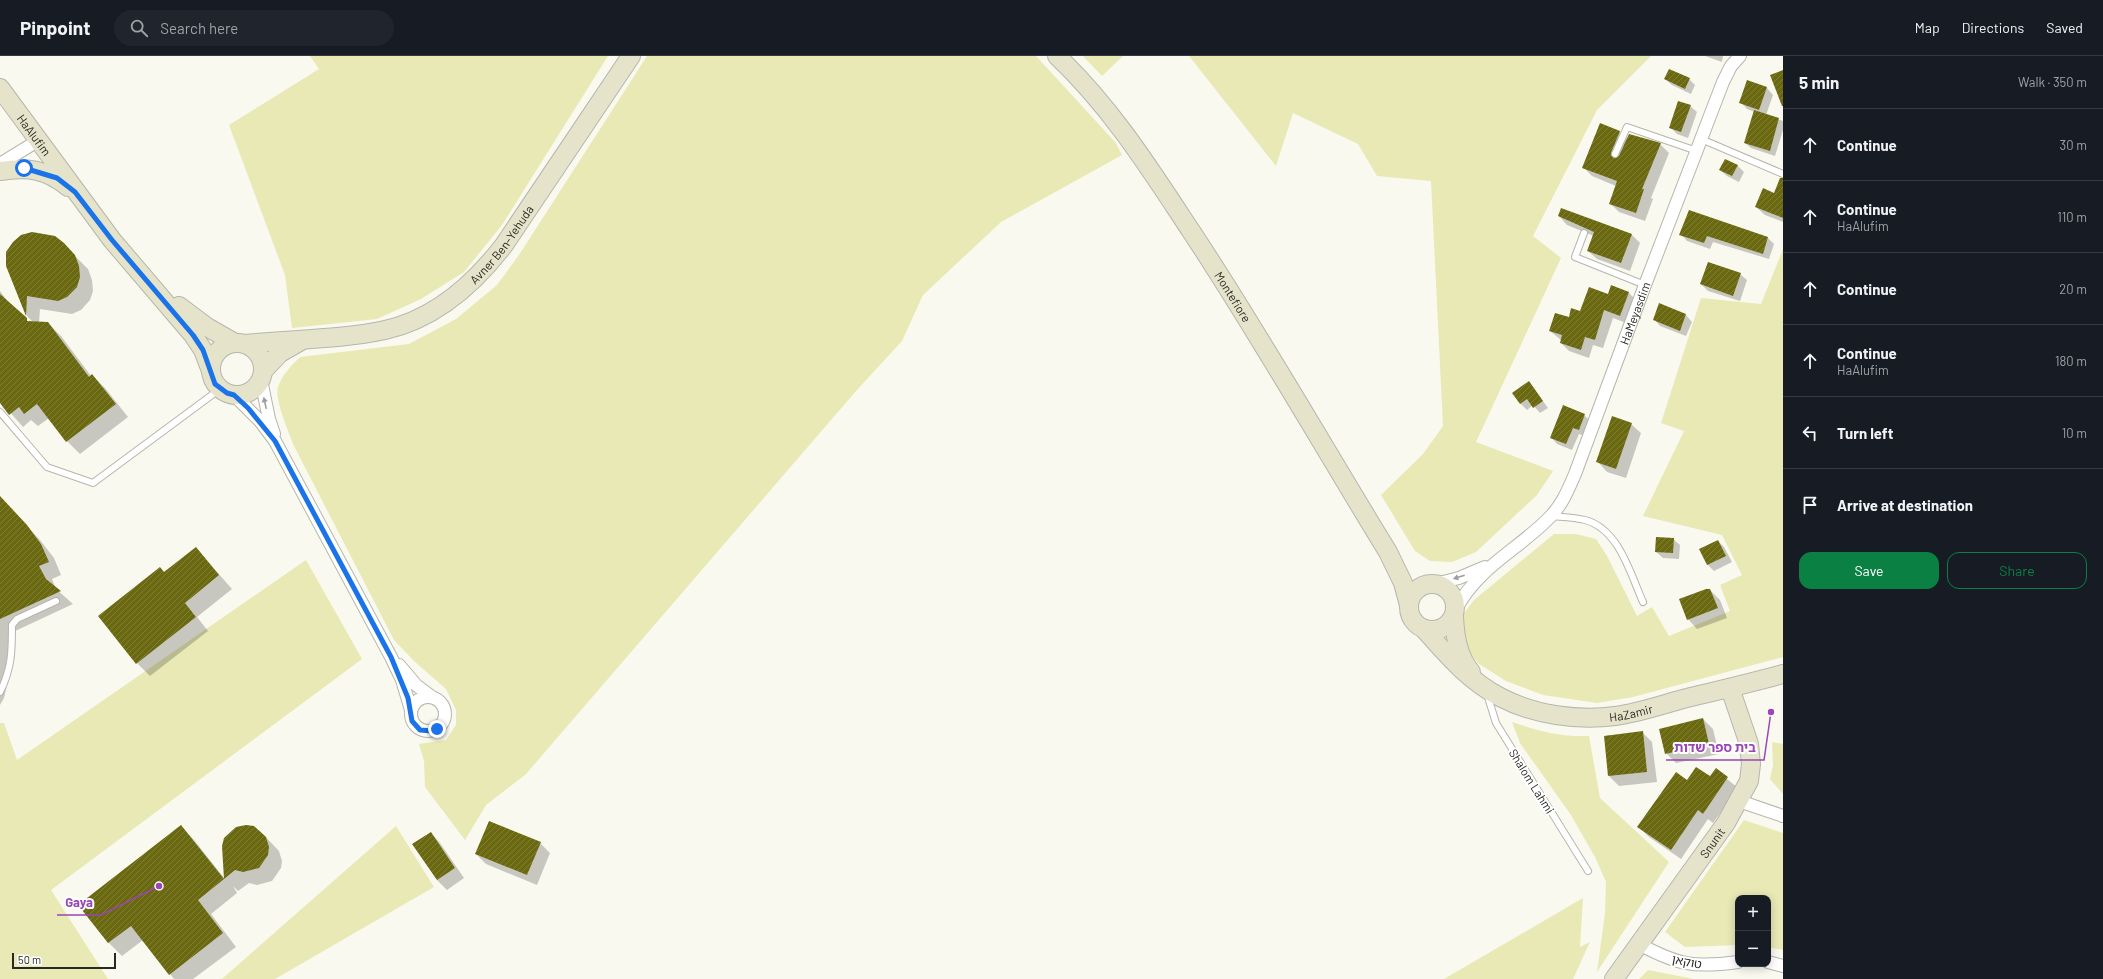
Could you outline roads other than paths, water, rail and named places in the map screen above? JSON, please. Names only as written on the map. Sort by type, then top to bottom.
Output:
[{"type":"street","name":"Avner Ben-Yehuda","points":[[240,343],[306,339],[386,330],[431,311],[466,288],[486,269],[525,216],[631,56]]},
{"type":"street","name":"Montefiore","points":[[1057,56],[1099,100],[1125,134],[1163,187],[1224,281],[1388,552],[1403,583],[1409,605]]},
{"type":"street","name":"HaMeyasdim","points":[[1455,613],[1472,583],[1551,516],[1564,498],[1575,474],[1644,286],[1723,82],[1731,66],[1740,56]]},
{"type":"street","name":"HaAlufim","points":[[0,88],[40,140],[75,192],[112,240],[193,335],[203,350],[211,371]]},
{"type":"street","points":[[0,164],[40,140]]},
{"type":"street","points":[[0,171],[24,168],[42,172],[57,178],[75,192]]},
{"type":"street","name":"HaAlufim","points":[[143,276],[207,327],[240,343]]},
{"type":"street","name":"Avner Ben-Yehuda","points":[[262,375],[280,353],[290,346],[306,339]]},
{"type":"street","points":[[281,452],[269,419],[262,375],[262,362],[259,354],[253,348],[240,343],[227,344],[214,355],[211,371],[215,384],[227,392],[260,422],[281,452],[391,657],[402,680],[412,710],[412,721],[420,730],[432,731],[437,729],[445,720],[445,709],[442,704],[416,685],[391,657]]},
{"type":"street","points":[[227,392],[250,392],[262,375]]},
{"type":"street","name":"Montefiore","points":[[1388,552],[1411,573],[1431,584]]},
{"type":"street","name":"HaMeyasdim","points":[[1431,584],[1470,573],[1507,554]]},
{"type":"street","points":[[1431,584],[1448,589],[1453,595],[1455,613],[1444,627],[1431,630],[1424,629],[1412,620],[1409,605],[1414,592],[1431,584]]},
{"type":"street","name":"HaZamir","points":[[1455,613],[1455,637],[1462,657],[1469,670],[1483,686]]},
{"type":"street","name":"HaZamir","points":[[1424,629],[1450,659],[1483,686],[1500,697],[1524,708],[1585,718],[1616,716],[1783,674]]},
{"type":"street","name":"Snunit","points":[[1614,979],[1726,823],[1749,781],[1751,764],[1749,744],[1730,688]]},
{"type":"street","points":[[412,710],[414,705],[422,698],[432,697]]},
{"type":"street","points":[[1739,801],[1783,816]]},
{"type":"street","name":"טוקאן","points":[[1638,944],[1660,956],[1696,966],[1735,962]]},
{"type":"street","points":[[1771,963],[1783,966]]},
{"type":"lane","points":[[1615,154],[1627,127],[1697,151]]},
{"type":"lane","points":[[1701,139],[1783,174]]},
{"type":"lane","points":[[1584,234],[1575,256],[1644,286]]},
{"type":"lane","points":[[0,412],[47,466],[94,483],[227,392]]},
{"type":"lane","points":[[1551,516],[1584,519],[1596,524],[1612,538],[1643,602]]},
{"type":"lane","points":[[0,692],[9,671],[13,646],[12,625],[17,619],[56,601]]},
{"type":"lane","name":"Shalom Lahmi","points":[[1483,686],[1496,723],[1588,871]]},
{"type":"place","name":"בית ספר שדות","points":[[1771,712]]},
{"type":"place","name":"Gaya","points":[[159,886]]}]
